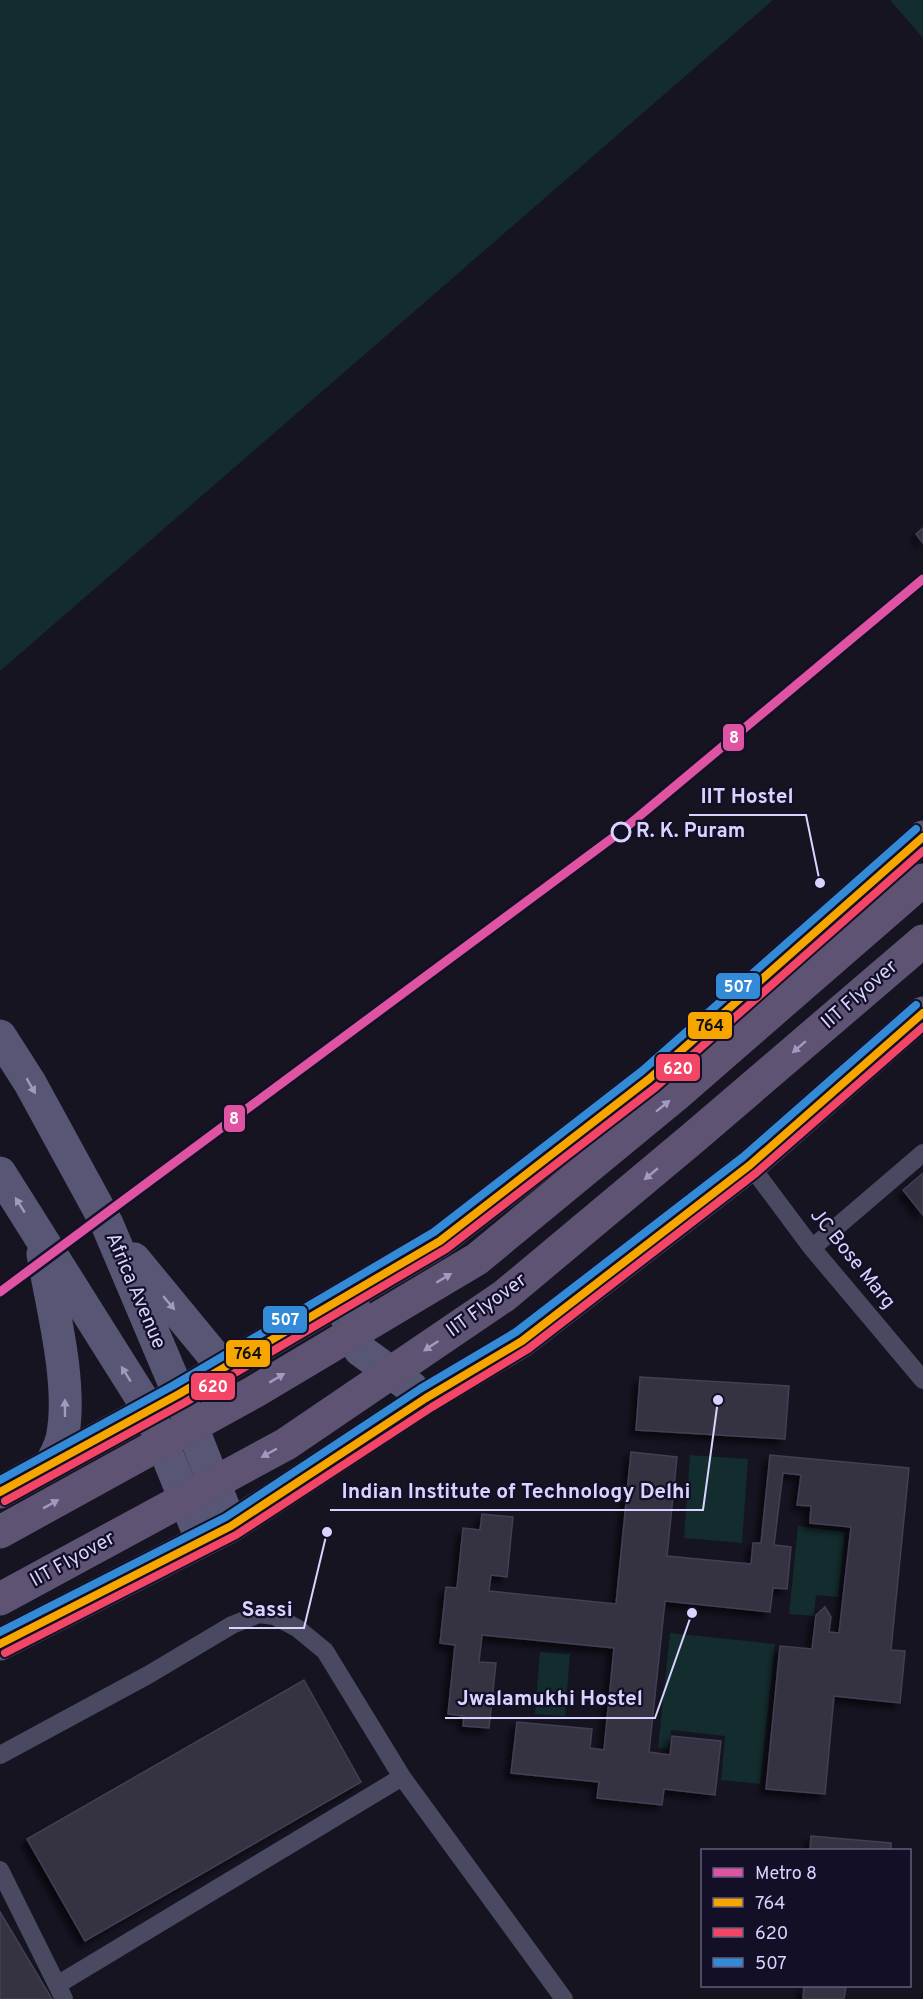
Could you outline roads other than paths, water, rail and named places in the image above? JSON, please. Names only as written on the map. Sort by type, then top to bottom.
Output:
[{"type":"main road","points":[[0,1492],[179,1394],[440,1241],[649,1079],[923,837]]},
{"type":"main road","points":[[0,1532],[254,1392],[477,1259],[676,1095],[923,879]]},
{"type":"main road","name":"IIT Flyover","points":[[0,1599],[286,1444],[504,1296],[701,1131],[923,940]]},
{"type":"main road","points":[[0,1644],[216,1534],[426,1398],[522,1341],[750,1165],[923,1013]]},
{"type":"main road","name":"Africa Avenue","points":[[0,1036],[30,1083],[107,1224],[179,1394],[216,1534]]},
{"type":"main road","points":[[0,1173],[149,1410],[216,1534]]},
{"type":"main road","points":[[107,1224],[223,1367]]},
{"type":"main road","points":[[40,1236],[66,1408],[63,1436],[51,1464]]},
{"type":"main road","points":[[363,1286],[348,1321],[360,1350],[426,1398]]},
{"type":"lane","points":[[813,1248],[923,1152]]},
{"type":"lane","name":"JC Bose Marg","points":[[750,1165],[813,1248],[923,1380]]},
{"type":"lane","points":[[0,1755],[148,1675],[232,1625],[259,1614],[274,1616],[297,1628],[325,1651],[402,1777],[564,1999]]},
{"type":"lane","points":[[0,1870],[60,1992],[402,1777]]},
{"type":"metro line","name":"8","points":[[0,1292],[619,833],[923,579]]},
{"type":"place","name":"R. K. Puram","points":[[621,832]]},
{"type":"place","name":"IIT Hostel","points":[[820,883]]},
{"type":"place","name":"Indian Institute of Technology Delhi","points":[[718,1400]]},
{"type":"place","name":"Sassi","points":[[327,1532]]},
{"type":"place","name":"Jwalamukhi Hostel","points":[[692,1613]]}]
